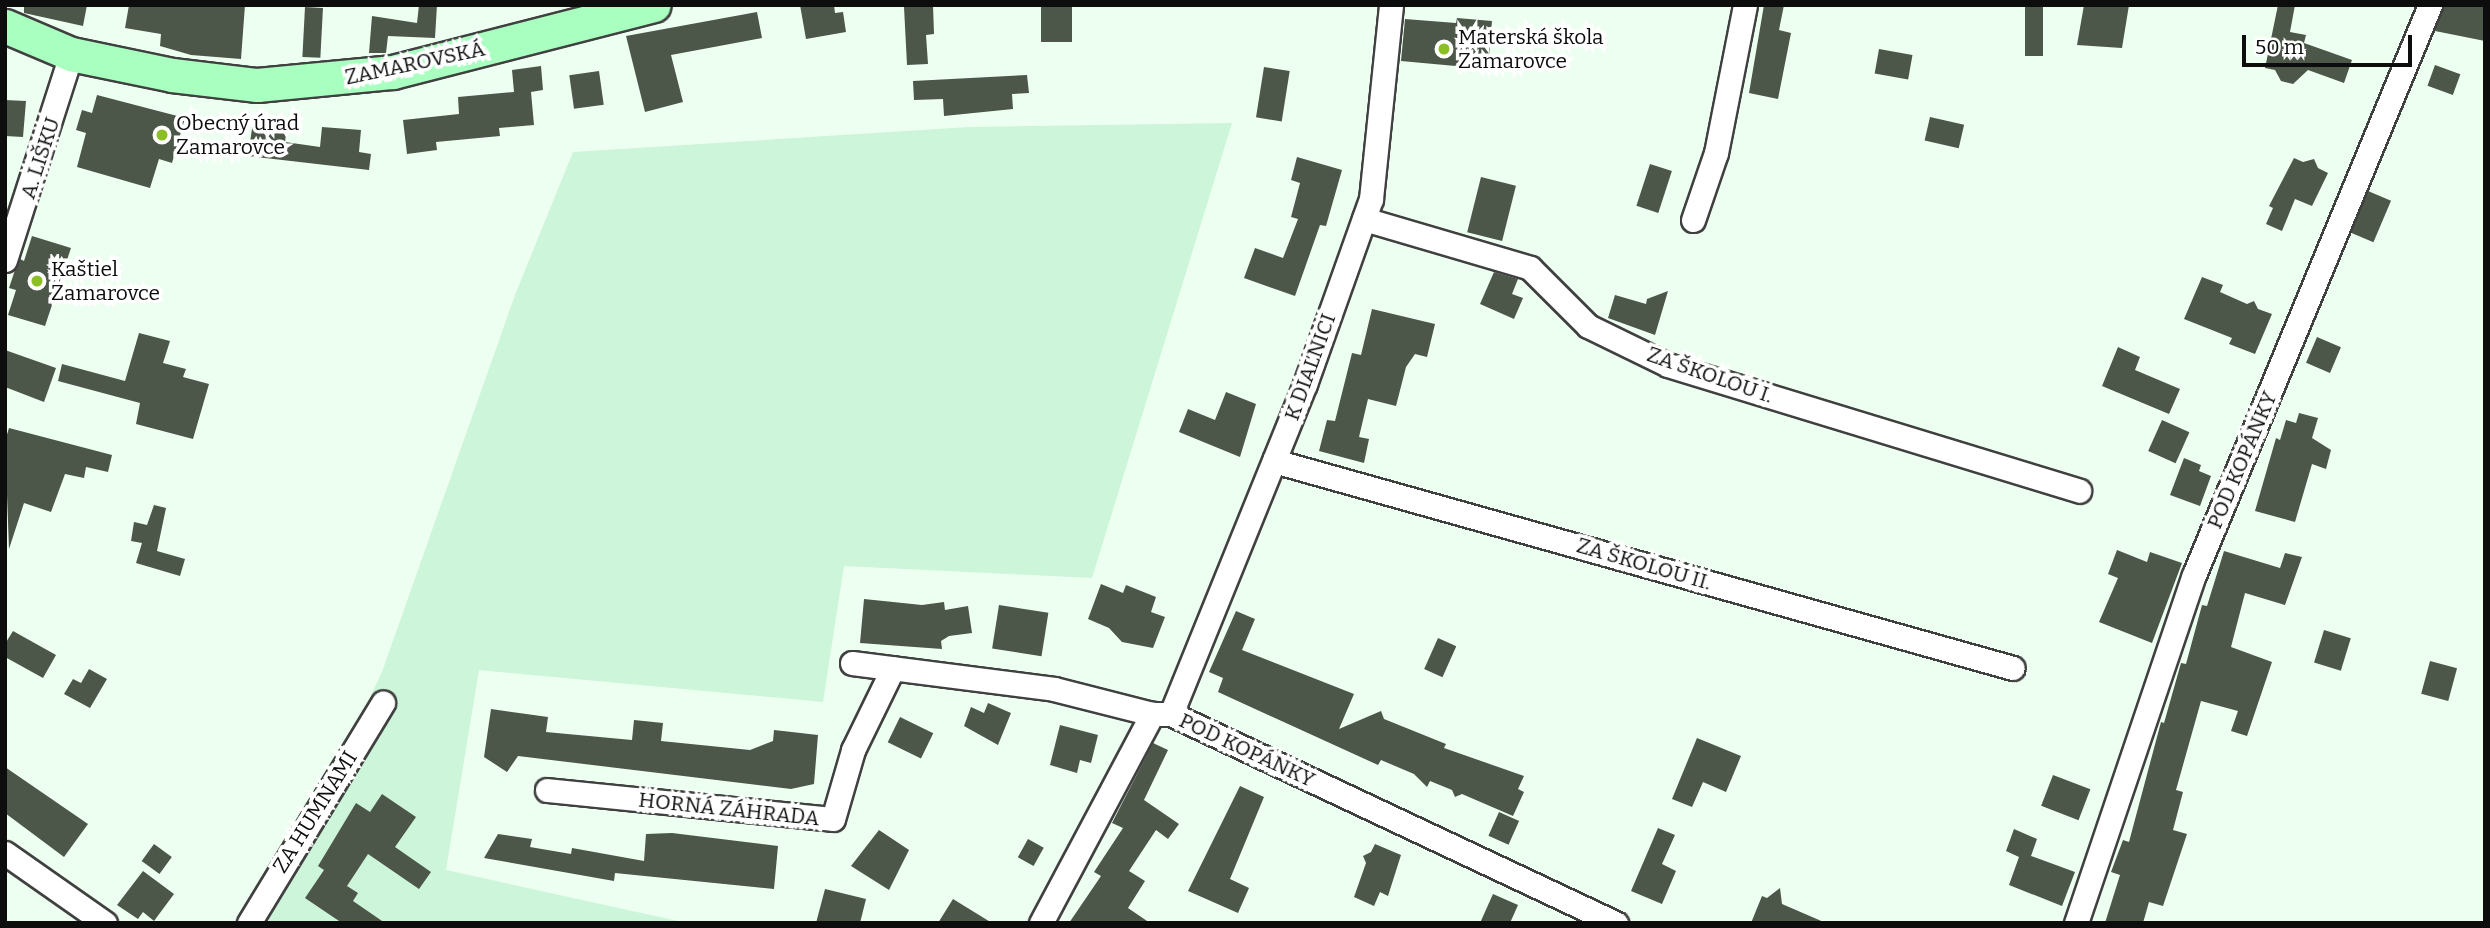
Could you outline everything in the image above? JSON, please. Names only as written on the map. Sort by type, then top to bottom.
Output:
[{"type":"main road","name":"ZAMAROVSKÁ","points":[[5,47],[60,51],[172,75],[257,85],[324,82],[393,72],[654,5]]},
{"type":"main road","name":"ZAMAROVSKÁ","points":[[5,26],[60,51]]},
{"type":"street","name":"K DIAĽNICI","points":[[1041,923],[1161,714],[1274,461],[1371,199],[1391,5]]},
{"type":"street","points":[[1693,220],[1716,153],[1745,5]]},
{"type":"street","name":"POD KOPÁNKY","points":[[2076,923],[2194,575],[2430,5]]},
{"type":"street","name":"A. LIŠKU","points":[[5,260],[60,51]]},
{"type":"street","name":"ZA ŠKOLOU I.","points":[[1364,219],[1530,268],[1588,326],[1668,365],[2080,491]]},
{"type":"street","name":"ZA ŠKOLOU II.","points":[[1274,461],[2013,668]]},
{"type":"street","name":"POD KOPÁNKY","points":[[852,663],[1054,689],[1161,714],[1616,923]]},
{"type":"street","name":"HORNÁ ZÁHRADA","points":[[547,790],[833,819],[853,750],[893,668]]},
{"type":"street","name":"ZA HUMNAMI","points":[[249,923],[383,703]]},
{"type":"street","points":[[5,853],[105,923]]},
{"type":"green space","points":[[1232,123],[1092,578],[844,566],[823,702],[479,670],[446,870],[687,923],[262,923],[382,672],[515,295],[573,152],[969,127]]},
{"type":"building","points":[[24,5],[87,5],[83,26],[24,13]]},
{"type":"building","points":[[129,5],[245,5],[241,59],[191,55],[160,46],[161,34],[125,28]]},
{"type":"building","points":[[419,5],[437,5],[435,38],[388,36],[386,53],[369,53],[372,16],[417,23]]},
{"type":"building","points":[[800,5],[834,5],[835,13],[843,12],[846,32],[806,39]]},
{"type":"building","points":[[933,5],[934,34],[926,35],[928,64],[907,65],[904,7]]},
{"type":"building","points":[[1041,5],[1072,5],[1072,42],[1041,42]]},
{"type":"building","points":[[1764,5],[1784,5],[1779,30],[1791,33],[1778,99],[1749,93]]},
{"type":"building","points":[[2025,5],[2043,5],[2043,56],[2025,56]]},
{"type":"building","points":[[2084,5],[2129,5],[2122,48],[2077,45]]},
{"type":"building","points":[[2278,5],[2295,5],[2290,32],[2306,35],[2304,43],[2352,60],[2344,83],[2308,70],[2293,84],[2281,81],[2275,70],[2265,68]]},
{"type":"building","points":[[2444,5],[2485,5],[2485,41],[2435,31]]},
{"type":"building","points":[[305,7],[323,8],[320,58],[302,57]]},
{"type":"building","points":[[757,12],[762,38],[671,55],[683,102],[645,112],[626,36]]},
{"type":"building","points":[[1457,18],[1492,21],[1488,69],[1401,61],[1405,19],[1456,23]]},
{"type":"building","points":[[1879,49],[1912,55],[1908,80],[1875,74]]},
{"type":"building","points":[[2435,65],[2460,74],[2453,95],[2427,86]]},
{"type":"building","points":[[541,66],[543,90],[531,92],[534,125],[499,128],[500,136],[436,142],[437,150],[407,154],[403,120],[459,114],[458,97],[514,92],[512,70]]},
{"type":"building","points":[[1264,67],[1290,71],[1282,121],[1256,117]]},
{"type":"building","points":[[599,71],[604,105],[574,109],[569,75]]},
{"type":"building","points":[[1027,75],[1029,93],[1012,94],[1013,109],[944,116],[943,99],[914,100],[913,81]]},
{"type":"building","points":[[97,95],[185,118],[172,163],[159,159],[150,188],[77,167],[86,133],[76,130],[82,110],[92,113]]},
{"type":"building","points":[[5,100],[26,101],[23,137],[5,136]]},
{"type":"building","points":[[1930,117],[1964,125],[1959,148],[1925,140]]},
{"type":"building","points":[[253,122],[287,126],[285,142],[320,147],[322,127],[361,130],[359,152],[371,154],[369,170],[248,156]]},
{"type":"building","points":[[1297,157],[1342,170],[1326,226],[1320,225],[1295,296],[1244,278],[1255,248],[1283,258],[1298,219],[1291,217],[1300,183],[1291,180]]},
{"type":"building","points":[[2294,158],[2303,162],[2314,159],[2318,168],[2328,173],[2312,206],[2295,199],[2282,231],[2266,224],[2273,208],[2269,206]]},
{"type":"building","points":[[1650,164],[1672,171],[1658,213],[1636,206]]},
{"type":"building","points":[[1481,177],[1516,186],[1502,241],[1467,232]]},
{"type":"building","points":[[2368,191],[2391,201],[2373,242],[2350,232]]},
{"type":"building","name":"Kaštiel Zamarovce","points":[[32,236],[71,248],[45,326],[8,315],[16,290],[9,288],[20,259],[24,261]]},
{"type":"building","points":[[1494,272],[1518,279],[1512,294],[1523,298],[1514,319],[1480,304]]},
{"type":"building","points":[[2202,277],[2223,285],[2220,292],[2247,304],[2254,301],[2258,309],[2272,314],[2255,354],[2229,344],[2232,338],[2184,319]]},
{"type":"building","points":[[1668,291],[1655,335],[1608,318],[1615,295],[1646,304],[1647,299]]},
{"type":"building","points":[[1372,309],[1435,324],[1427,357],[1415,354],[1406,367],[1396,406],[1368,399],[1359,437],[1369,439],[1364,463],[1319,451],[1327,420],[1335,421],[1352,353],[1361,355]]},
{"type":"building","points":[[139,333],[170,341],[163,363],[186,369],[183,377],[209,384],[193,439],[136,424],[140,403],[58,381],[62,364],[125,381]]},
{"type":"building","points":[[2317,337],[2341,347],[2330,373],[2306,363]]},
{"type":"building","points":[[2118,347],[2140,357],[2135,370],[2180,389],[2169,414],[2102,386]]},
{"type":"building","points":[[5,350],[56,368],[44,402],[5,387]]},
{"type":"building","points":[[1226,392],[1256,404],[1240,457],[1179,432],[1188,409],[1215,420]]},
{"type":"building","points":[[2299,413],[2318,418],[2312,438],[2331,450],[2326,469],[2312,464],[2295,522],[2255,511],[2276,438],[2280,440],[2286,420],[2296,423]]},
{"type":"building","points":[[2162,420],[2189,432],[2176,463],[2148,451]]},
{"type":"building","points":[[9,428],[112,455],[108,472],[86,467],[84,478],[65,474],[51,512],[24,503],[9,549],[5,441]]},
{"type":"building","points":[[2184,458],[2201,465],[2199,471],[2211,476],[2200,506],[2170,495]]},
{"type":"building","points":[[154,505],[166,508],[157,551],[185,559],[180,576],[136,563],[142,543],[131,541],[134,522],[147,525]]},
{"type":"building","points":[[2117,550],[2147,562],[2150,552],[2182,563],[2152,643],[2099,622],[2118,578],[2108,574]]},
{"type":"building","points":[[2224,551],[2280,568],[2285,553],[2302,557],[2285,605],[2245,593],[2231,647],[2272,662],[2247,736],[2231,731],[2238,711],[2201,701],[2176,790],[2183,792],[2173,830],[2187,834],[2163,906],[2149,902],[2143,923],[2105,923],[2120,875],[2111,872],[2123,840],[2129,842],[2161,722],[2164,723],[2181,663],[2186,664],[2202,605],[2207,606]]},
{"type":"building","points":[[1101,584],[1123,593],[1126,585],[1156,597],[1151,612],[1165,617],[1153,648],[1122,642],[1109,628],[1088,619]]},
{"type":"building","points":[[864,599],[922,605],[944,602],[945,610],[968,606],[972,633],[949,636],[941,641],[942,649],[860,643]]},
{"type":"building","points":[[999,605],[1048,613],[1042,656],[992,648]]},
{"type":"building","points":[[1236,611],[1255,619],[1242,650],[1354,694],[1339,729],[1381,711],[1384,719],[1446,744],[1444,748],[1524,776],[1518,789],[1524,792],[1513,816],[1462,794],[1455,797],[1452,790],[1430,781],[1427,787],[1414,774],[1381,760],[1378,765],[1218,692],[1223,678],[1209,672]]},
{"type":"building","points":[[2324,630],[2351,638],[2341,671],[2314,663]]},
{"type":"building","points":[[13,631],[56,655],[43,678],[5,657],[5,644]]},
{"type":"building","points":[[1438,638],[1456,646],[1442,677],[1424,669]]},
{"type":"building","points":[[2430,661],[2457,668],[2448,701],[2421,694]]},
{"type":"building","points":[[89,669],[107,679],[90,708],[64,694],[73,679],[81,683]]},
{"type":"building","points":[[988,703],[1011,713],[998,745],[964,726],[971,707],[984,713]]},
{"type":"building","points":[[491,709],[548,717],[546,732],[632,740],[634,720],[663,723],[661,741],[750,750],[773,741],[774,730],[818,735],[814,784],[791,789],[518,756],[507,772],[484,757]]},
{"type":"building","points":[[900,717],[933,733],[921,758],[888,742]]},
{"type":"building","points":[[1060,725],[1098,735],[1091,763],[1080,760],[1077,773],[1050,765]]},
{"type":"building","points":[[1697,738],[1741,756],[1726,792],[1703,782],[1692,807],[1672,799]]},
{"type":"building","points":[[1153,743],[1168,750],[1144,800],[1179,824],[1168,839],[1156,830],[1129,871],[1145,881],[1128,908],[1150,923],[1069,923],[1101,876],[1094,872],[1123,828],[1112,823]]},
{"type":"building","points":[[5,767],[88,824],[64,857],[5,813]]},
{"type":"building","points":[[2053,775],[2090,789],[2079,820],[2041,806]]},
{"type":"building","points":[[1240,786],[1264,797],[1230,879],[1249,888],[1238,913],[1188,891]]},
{"type":"building","points":[[382,794],[416,817],[395,847],[431,872],[419,889],[368,854],[347,886],[358,893],[353,901],[385,923],[342,923],[305,898],[324,870],[318,866],[356,803],[370,812]]},
{"type":"building","points":[[1499,812],[1519,821],[1509,845],[1488,836]]},
{"type":"building","points":[[1658,828],[1675,835],[1662,864],[1676,871],[1662,904],[1631,891]]},
{"type":"building","points":[[2014,829],[2037,839],[2031,856],[2075,872],[2062,906],[2009,885],[2019,857],[2006,851]]},
{"type":"building","points":[[879,830],[909,850],[889,890],[851,866]]},
{"type":"building","points":[[672,833],[778,846],[774,889],[615,873],[614,881],[484,858],[498,834],[532,839],[530,847],[571,854],[572,848],[644,861],[646,834]]},
{"type":"building","points":[[1028,839],[1044,848],[1034,866],[1018,857]]},
{"type":"building","points":[[154,844],[172,857],[159,874],[142,861]]},
{"type":"building","points":[[1375,844],[1401,855],[1388,896],[1380,892],[1374,906],[1354,897],[1366,863],[1363,856],[1371,852]]},
{"type":"building","points":[[143,871],[174,894],[154,921],[143,912],[138,919],[117,905]]},
{"type":"building","points":[[1780,888],[1782,904],[1826,923],[1751,923],[1762,896],[1767,898]]},
{"type":"building","points":[[825,889],[866,899],[860,923],[816,923]]},
{"type":"building","points":[[1493,894],[1518,905],[1510,923],[1480,923]]},
{"type":"building","points":[[953,899],[992,923],[938,923]]},
{"type":"place","name":"Materská škola Zamarovce","points":[[1444,49]]},
{"type":"place","name":"Obecný úrad Zamarovce","points":[[162,135]]},
{"type":"place","name":"Kaštiel Zamarovce","points":[[37,281]]}]
